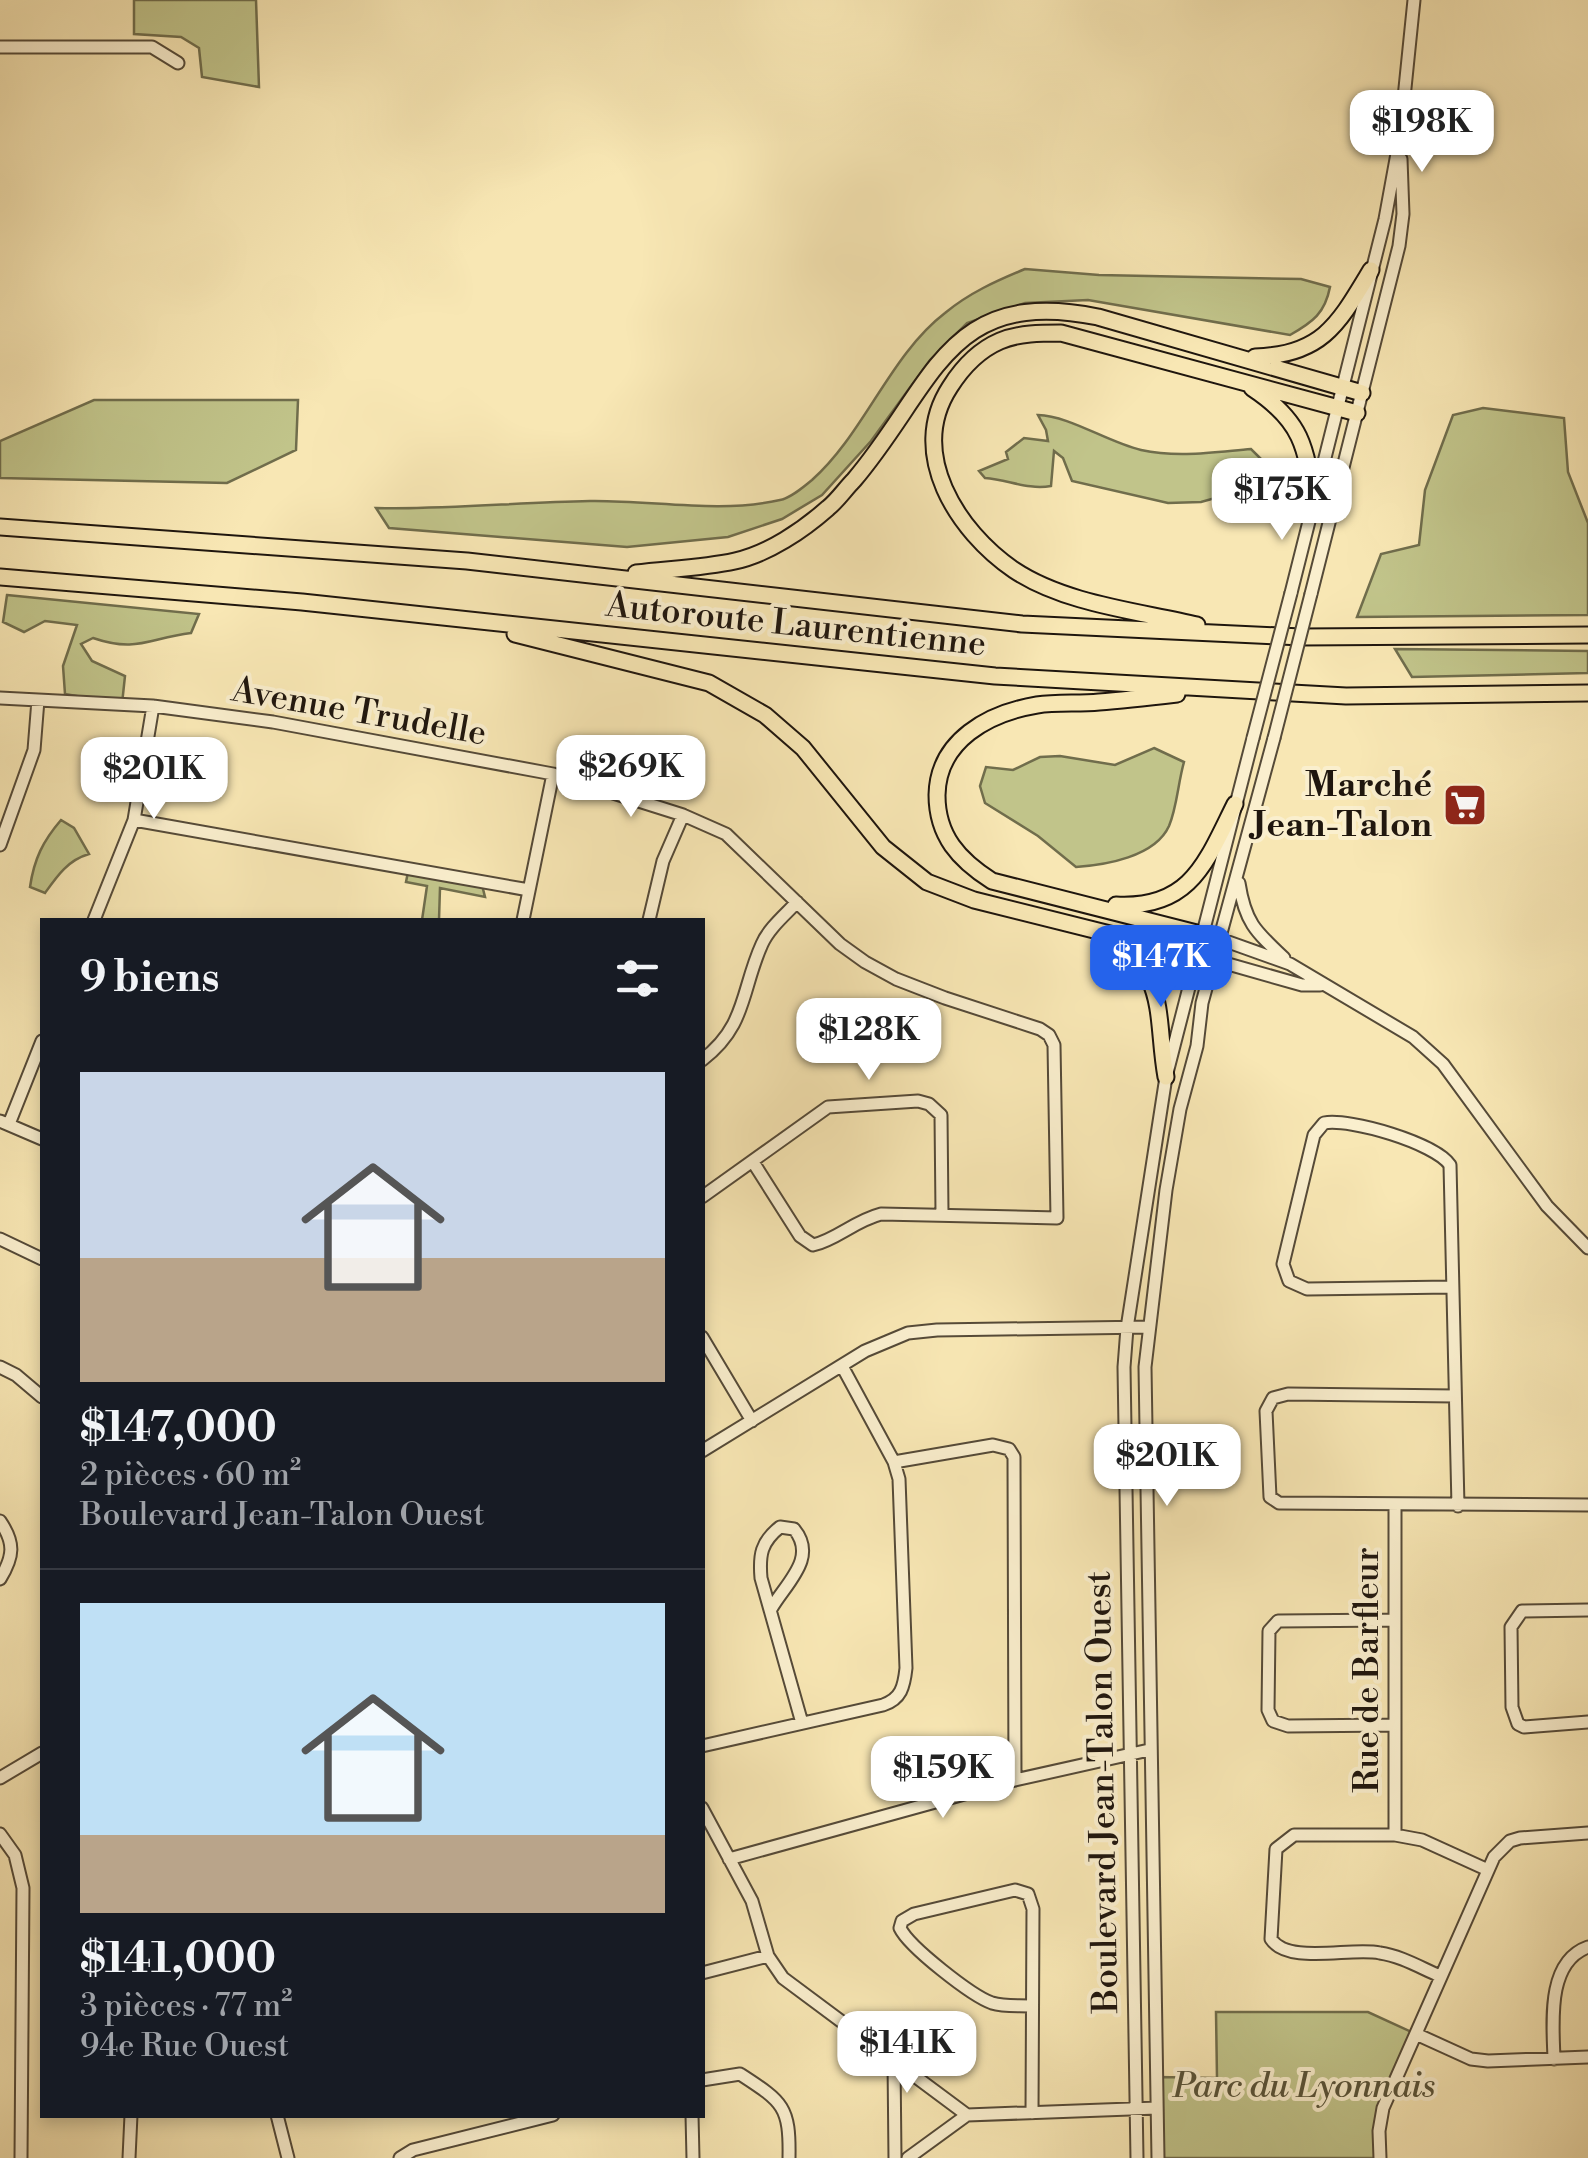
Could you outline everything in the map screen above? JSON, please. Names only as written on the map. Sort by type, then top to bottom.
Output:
[{"type":"highway","points":[[1242,357],[1293,353],[1312,345],[1333,330],[1371,270]]},
{"type":"highway","points":[[608,577],[739,561],[787,538],[830,506],[870,460],[941,358],[968,334],[996,318],[1028,310],[1060,310],[1362,393]]},
{"type":"highway","points":[[1235,634],[1078,597],[1015,571],[984,546],[943,490],[934,460],[935,422],[944,395],[976,356],[1000,341],[1061,333],[1357,413]]},
{"type":"highway","points":[[1240,380],[1289,417],[1301,435],[1314,503]]},
{"type":"highway","name":"Autoroute Laurentienne","points":[[0,527],[467,561],[1022,624],[1301,637],[1588,635]]},
{"type":"highway","name":"Autoroute Laurentienne","points":[[0,577],[302,602],[996,676],[1346,696],[1588,693]]},
{"type":"highway","points":[[463,621],[709,683],[764,715],[802,748],[883,847],[928,882],[974,900],[1214,960]]},
{"type":"highway","points":[[1220,689],[1097,703],[1038,705],[968,730],[948,757],[938,787],[937,816],[948,842],[967,865],[992,881],[1220,938]]},
{"type":"highway","points":[[1092,904],[1149,906],[1172,897],[1190,884],[1206,862],[1235,804]]},
{"type":"highway","points":[[1069,923],[1127,949],[1153,984],[1160,1004],[1166,1077]]},
{"type":"street","name":"Boulevard Jean-Talon Ouest","points":[[1137,2158],[1124,1367],[1127,1328],[1166,1077],[1386,218],[1400,137],[1414,0]]},
{"type":"street","points":[[0,47],[152,47],[178,63]]},
{"type":"street","name":"Boulevard Jean-Talon Ouest","points":[[1158,2158],[1149,1750],[1145,1368],[1149,1327],[1180,1109],[1214,960],[1399,246],[1403,214],[1400,137]]},
{"type":"street","name":"Avenue Trudelle","points":[[0,698],[153,706],[272,722],[553,774],[683,815],[726,834],[840,944],[896,979],[1049,1034],[1056,1059],[1057,1218],[942,1214]]},
{"type":"street","points":[[0,845],[34,750],[38,700]]},
{"type":"street","points":[[95,918],[134,820],[153,706]]},
{"type":"street","points":[[523,918],[553,774]]},
{"type":"street","points":[[649,918],[662,861],[683,815]]},
{"type":"street","points":[[134,820],[529,890]]},
{"type":"street","points":[[1238,878],[1243,912],[1250,926],[1290,964],[1413,1037],[1443,1064],[1558,1220],[1588,1248]]},
{"type":"street","points":[[705,1058],[731,1032],[741,1014],[762,944],[797,902]]},
{"type":"street","points":[[1220,938],[1290,964]]},
{"type":"street","points":[[1214,960],[1302,985],[1324,986]]},
{"type":"street","points":[[40,1046],[4,1123],[40,1138]]},
{"type":"street","points":[[705,1195],[828,1107],[918,1102],[930,1104],[941,1115],[942,1214],[881,1214],[864,1218],[813,1245],[800,1236],[754,1162]]},
{"type":"street","points":[[1451,1286],[1307,1289],[1289,1281],[1284,1264],[1314,1134],[1324,1123],[1340,1122],[1402,1138],[1446,1159],[1451,1174],[1458,1506]]},
{"type":"street","points":[[0,1240],[40,1257]]},
{"type":"street","points":[[705,1449],[865,1351],[908,1333],[1149,1327]]},
{"type":"street","points":[[705,1342],[752,1421]]},
{"type":"street","points":[[705,1745],[882,1705],[894,1701],[901,1692],[906,1668],[899,1479],[894,1462],[842,1366]]},
{"type":"street","points":[[0,1367],[40,1395]]},
{"type":"street","points":[[1455,1396],[1288,1394],[1274,1398],[1268,1404],[1272,1501],[1395,1506],[1588,1505]]},
{"type":"street","points":[[894,1462],[993,1445],[1009,1449],[1014,1457],[1015,1780]]},
{"type":"street","name":"Rue de Barfleur","points":[[1395,1506],[1395,1836]]},
{"type":"street","points":[[0,1521],[11,1536],[11,1556],[0,1579]]},
{"type":"street","points":[[772,1609],[802,1560],[804,1550],[794,1529],[780,1527],[762,1546],[759,1559],[761,1578],[802,1724]]},
{"type":"street","points":[[1588,1610],[1522,1611],[1511,1627],[1512,1708],[1518,1724],[1588,1722]]},
{"type":"street","points":[[1395,1620],[1278,1621],[1269,1631],[1268,1710],[1274,1722],[1288,1726],[1395,1725]]},
{"type":"street","points":[[729,1859],[1015,1780],[1149,1750]]},
{"type":"street","points":[[0,1778],[40,1754]]},
{"type":"street","points":[[705,1814],[752,1901],[768,1956],[783,1978],[967,2115]]},
{"type":"street","points":[[1380,2158],[1383,2108],[1494,1857],[1510,1841],[1588,1833]]},
{"type":"street","points":[[0,1834],[15,1855],[23,1888],[21,2158]]},
{"type":"street","points":[[1440,1976],[1382,1953],[1287,1952],[1272,1939],[1273,1857],[1285,1838],[1294,1835],[1395,1836],[1422,1840],[1488,1870]]},
{"type":"street","points":[[1032,2006],[998,2005],[976,1995],[909,1941],[900,1928],[902,1922],[914,1914],[1015,1890],[1028,1894],[1033,1909],[1032,2112]]},
{"type":"street","points":[[1554,2059],[1556,1991],[1574,1955],[1588,1947]]},
{"type":"street","points":[[705,1971],[768,1956]]},
{"type":"street","points":[[1416,2034],[1471,2059],[1588,2057]]},
{"type":"street","points":[[894,2061],[895,2158]]},
{"type":"street","points":[[705,2080],[740,2074],[785,2109],[790,2124],[789,2158]]},
{"type":"street","points":[[908,2158],[967,2115],[1157,2108]]},
{"type":"street","points":[[130,2158],[131,2118]]},
{"type":"street","points":[[278,2118],[288,2158]]},
{"type":"street","points":[[400,2158],[413,2150],[538,2118]]},
{"type":"street","points":[[692,2118],[692,2158]]},
{"type":"green space","points":[[134,0],[256,0],[259,87],[202,77],[199,48],[181,37],[134,34]]},
{"type":"green space","points":[[1025,269],[1099,275],[1301,279],[1330,287],[1317,316],[1290,335],[1088,300],[1025,303],[967,323],[930,360],[871,441],[822,495],[782,519],[728,537],[627,547],[389,528],[376,508],[590,501],[733,506],[784,499],[812,480],[830,461],[926,330],[964,299]]},
{"type":"green space","points":[[94,400],[298,400],[296,450],[227,483],[0,478],[0,441]]},
{"type":"green space","points":[[1483,408],[1564,418],[1568,472],[1588,523],[1588,615],[1357,617],[1381,554],[1419,545],[1425,490],[1453,415]]},
{"type":"green space","points":[[1038,415],[1063,420],[1141,450],[1183,454],[1251,449],[1263,461],[1244,490],[1201,502],[1168,503],[1072,481],[1063,458],[1054,451],[1051,486],[1026,486],[985,478],[979,471],[1008,459],[1006,452],[1024,438],[1048,441]]},
{"type":"green space","points":[[7,595],[199,614],[191,633],[132,644],[93,638],[81,644],[92,661],[125,676],[122,704],[65,694],[63,666],[77,625],[45,621],[24,632],[3,622]]},
{"type":"green space","points":[[1395,649],[1588,651],[1588,673],[1412,677]]},
{"type":"green space","points":[[1154,748],[1184,762],[1169,826],[1162,837],[1141,852],[1101,864],[1076,867],[1038,836],[985,803],[980,786],[986,767],[1013,770],[1040,757],[1060,756],[1115,765]]},
{"type":"green space","points":[[61,820],[74,828],[89,854],[69,864],[45,893],[30,887],[32,877],[40,851]]},
{"type":"green space","points":[[408,872],[482,885],[485,897],[440,888],[439,918],[422,918],[427,886],[406,882]]},
{"type":"green space","name":"Parc du Lyonnais","points":[[1216,2012],[1368,2012],[1416,2034],[1383,2108],[1380,2158],[1158,2158],[1157,2077],[1217,2078]]},
{"type":"place","name":"Marché Jean-Talon","points":[[1465,805]]}]
